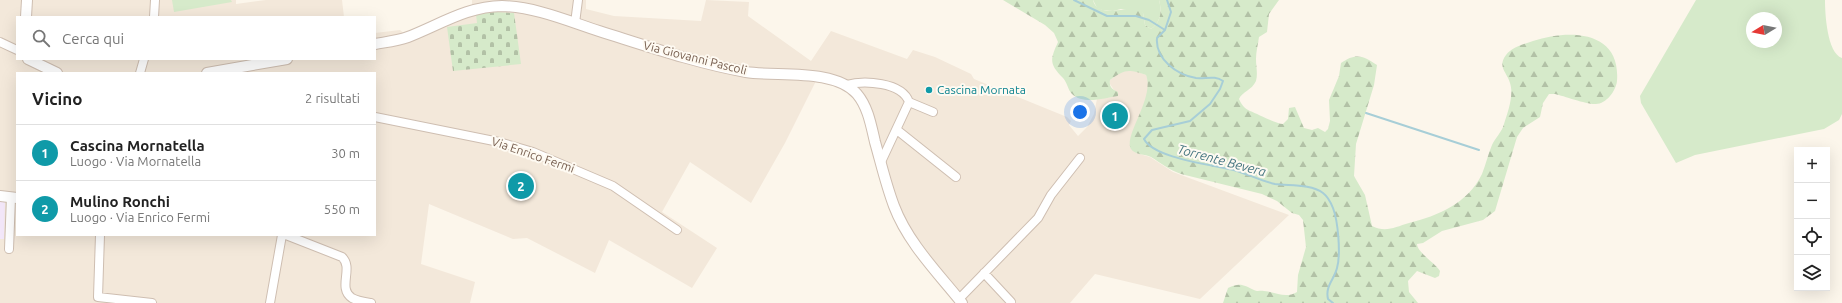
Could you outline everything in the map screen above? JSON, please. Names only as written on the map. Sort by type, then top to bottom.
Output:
[{"type":"street","points":[[26,16],[27,0]]},
{"type":"street","points":[[154,16],[155,0]]},
{"type":"street","points":[[575,23],[578,0]]},
{"type":"street","name":"Via Giovanni Pascoli","points":[[376,44],[403,39],[454,17],[487,7],[502,6],[524,9],[575,23],[683,57],[732,69],[758,73],[818,77],[838,81],[846,85],[857,94],[866,109],[894,206],[902,223],[917,246],[961,301]]},
{"type":"street","points":[[0,42],[16,50]]},
{"type":"street","points":[[30,60],[55,72]]},
{"type":"street","points":[[140,72],[144,60]]},
{"type":"street","points":[[218,72],[282,60]]},
{"type":"street","points":[[846,85],[858,83],[894,88],[905,94],[909,102],[933,112]]},
{"type":"street","points":[[881,162],[909,102]]},
{"type":"street","name":"Via Enrico Fermi","points":[[376,117],[499,142],[533,152],[613,186],[677,230]]},
{"type":"street","points":[[897,130],[956,178]]},
{"type":"street","points":[[961,301],[984,273],[1038,218],[1055,188],[1080,158]]},
{"type":"street","points":[[0,196],[14,198],[9,249]]},
{"type":"street","points":[[100,236],[98,297],[152,303]]},
{"type":"street","points":[[270,303],[282,236]]},
{"type":"street","points":[[289,236],[342,257],[347,268],[345,287],[348,294],[356,300],[371,303]]},
{"type":"street","points":[[984,273],[1011,302]]},
{"type":"shaded area","points":[[0,0],[236,0],[236,4],[266,0],[342,0],[344,16],[16,16],[16,60],[376,60],[376,33],[400,30],[408,37],[472,11],[472,0],[586,0],[586,9],[614,16],[701,21],[706,0],[749,2],[748,16],[811,61],[831,31],[907,59],[913,50],[935,57],[971,74],[974,79],[1067,117],[1071,121],[1069,125],[1078,136],[1087,127],[1094,114],[1097,99],[1118,96],[1110,84],[1110,80],[1122,71],[1133,70],[1146,75],[1148,80],[1148,94],[1137,123],[1136,153],[1150,157],[1173,172],[1289,215],[1200,299],[1095,274],[1070,303],[962,303],[906,230],[857,94],[818,77],[785,143],[751,203],[690,162],[662,212],[717,248],[692,288],[609,240],[595,273],[527,238],[513,239],[429,204],[421,264],[475,282],[470,303],[0,303]]},
{"type":"shaded area","points":[[0,200],[5,200],[4,239],[0,239]]},
{"type":"green space","points":[[172,0],[231,0],[232,2],[174,12]]},
{"type":"green space","points":[[1003,0],[1093,0],[1096,6],[1105,10],[1112,11],[1136,8],[1143,13],[1145,25],[1151,29],[1159,20],[1159,0],[1279,0],[1269,14],[1267,32],[1259,37],[1256,56],[1256,81],[1252,87],[1242,94],[1239,99],[1243,106],[1248,110],[1280,124],[1283,124],[1288,119],[1289,108],[1295,107],[1304,128],[1312,130],[1318,128],[1325,132],[1328,129],[1330,121],[1329,100],[1339,76],[1341,63],[1359,56],[1377,65],[1374,85],[1356,144],[1354,176],[1365,195],[1372,226],[1382,229],[1395,228],[1441,212],[1451,207],[1469,193],[1476,184],[1482,174],[1492,145],[1503,127],[1509,109],[1511,88],[1502,63],[1503,59],[1511,50],[1547,37],[1576,35],[1590,37],[1602,43],[1611,52],[1616,64],[1617,81],[1615,89],[1610,96],[1603,102],[1596,104],[1555,94],[1549,94],[1543,103],[1540,117],[1523,128],[1517,137],[1495,211],[1483,220],[1442,231],[1423,243],[1417,244],[1423,254],[1440,271],[1439,276],[1435,278],[1417,271],[1408,281],[1409,292],[1418,303],[1223,303],[1228,288],[1236,285],[1245,286],[1257,291],[1284,295],[1297,292],[1298,275],[1306,247],[1303,220],[1299,215],[1292,213],[1277,201],[1262,194],[1181,174],[1151,157],[1133,151],[1130,143],[1131,135],[1146,94],[1148,84],[1146,75],[1127,71],[1110,80],[1113,89],[1118,92],[1118,96],[1094,100],[1077,97],[1072,94],[1053,65],[1053,53],[1058,42],[1054,33],[1045,25]]},
{"type":"green space","points":[[1093,0],[1159,0],[1159,20],[1151,29],[1145,25],[1143,13],[1121,9],[1113,11],[1102,10],[1097,8]]},
{"type":"green space","points":[[1696,0],[1825,0],[1826,23],[1830,41],[1837,55],[1842,58],[1842,114],[1839,120],[1824,129],[1695,155],[1676,163],[1641,103],[1640,96]]},
{"type":"green space","points":[[496,12],[514,13],[521,64],[453,71],[447,27],[477,23],[476,14]]},
{"type":"waterway","points":[[1074,0],[1107,16],[1136,16],[1149,20],[1165,30]]},
{"type":"waterway","name":"Torrente Bevera","points":[[1167,0],[1171,12],[1165,30],[1157,38],[1157,46],[1163,59],[1175,70],[1189,76],[1196,78],[1214,78],[1223,81],[1220,89],[1210,104],[1190,121],[1152,130],[1144,139],[1150,146],[1160,152],[1172,156],[1237,171],[1275,184],[1312,188],[1323,193],[1333,208],[1338,238],[1339,255],[1337,268],[1327,294],[1328,299],[1333,303]]},
{"type":"waterway","points":[[1366,113],[1479,150]]},
{"type":"place","name":"Cascina Mornata","points":[[929,90]]},
{"type":"place","name":"Cascina Mornatella","points":[[1115,116]]},
{"type":"place","name":"Mulino Ronchi","points":[[521,186]]}]
